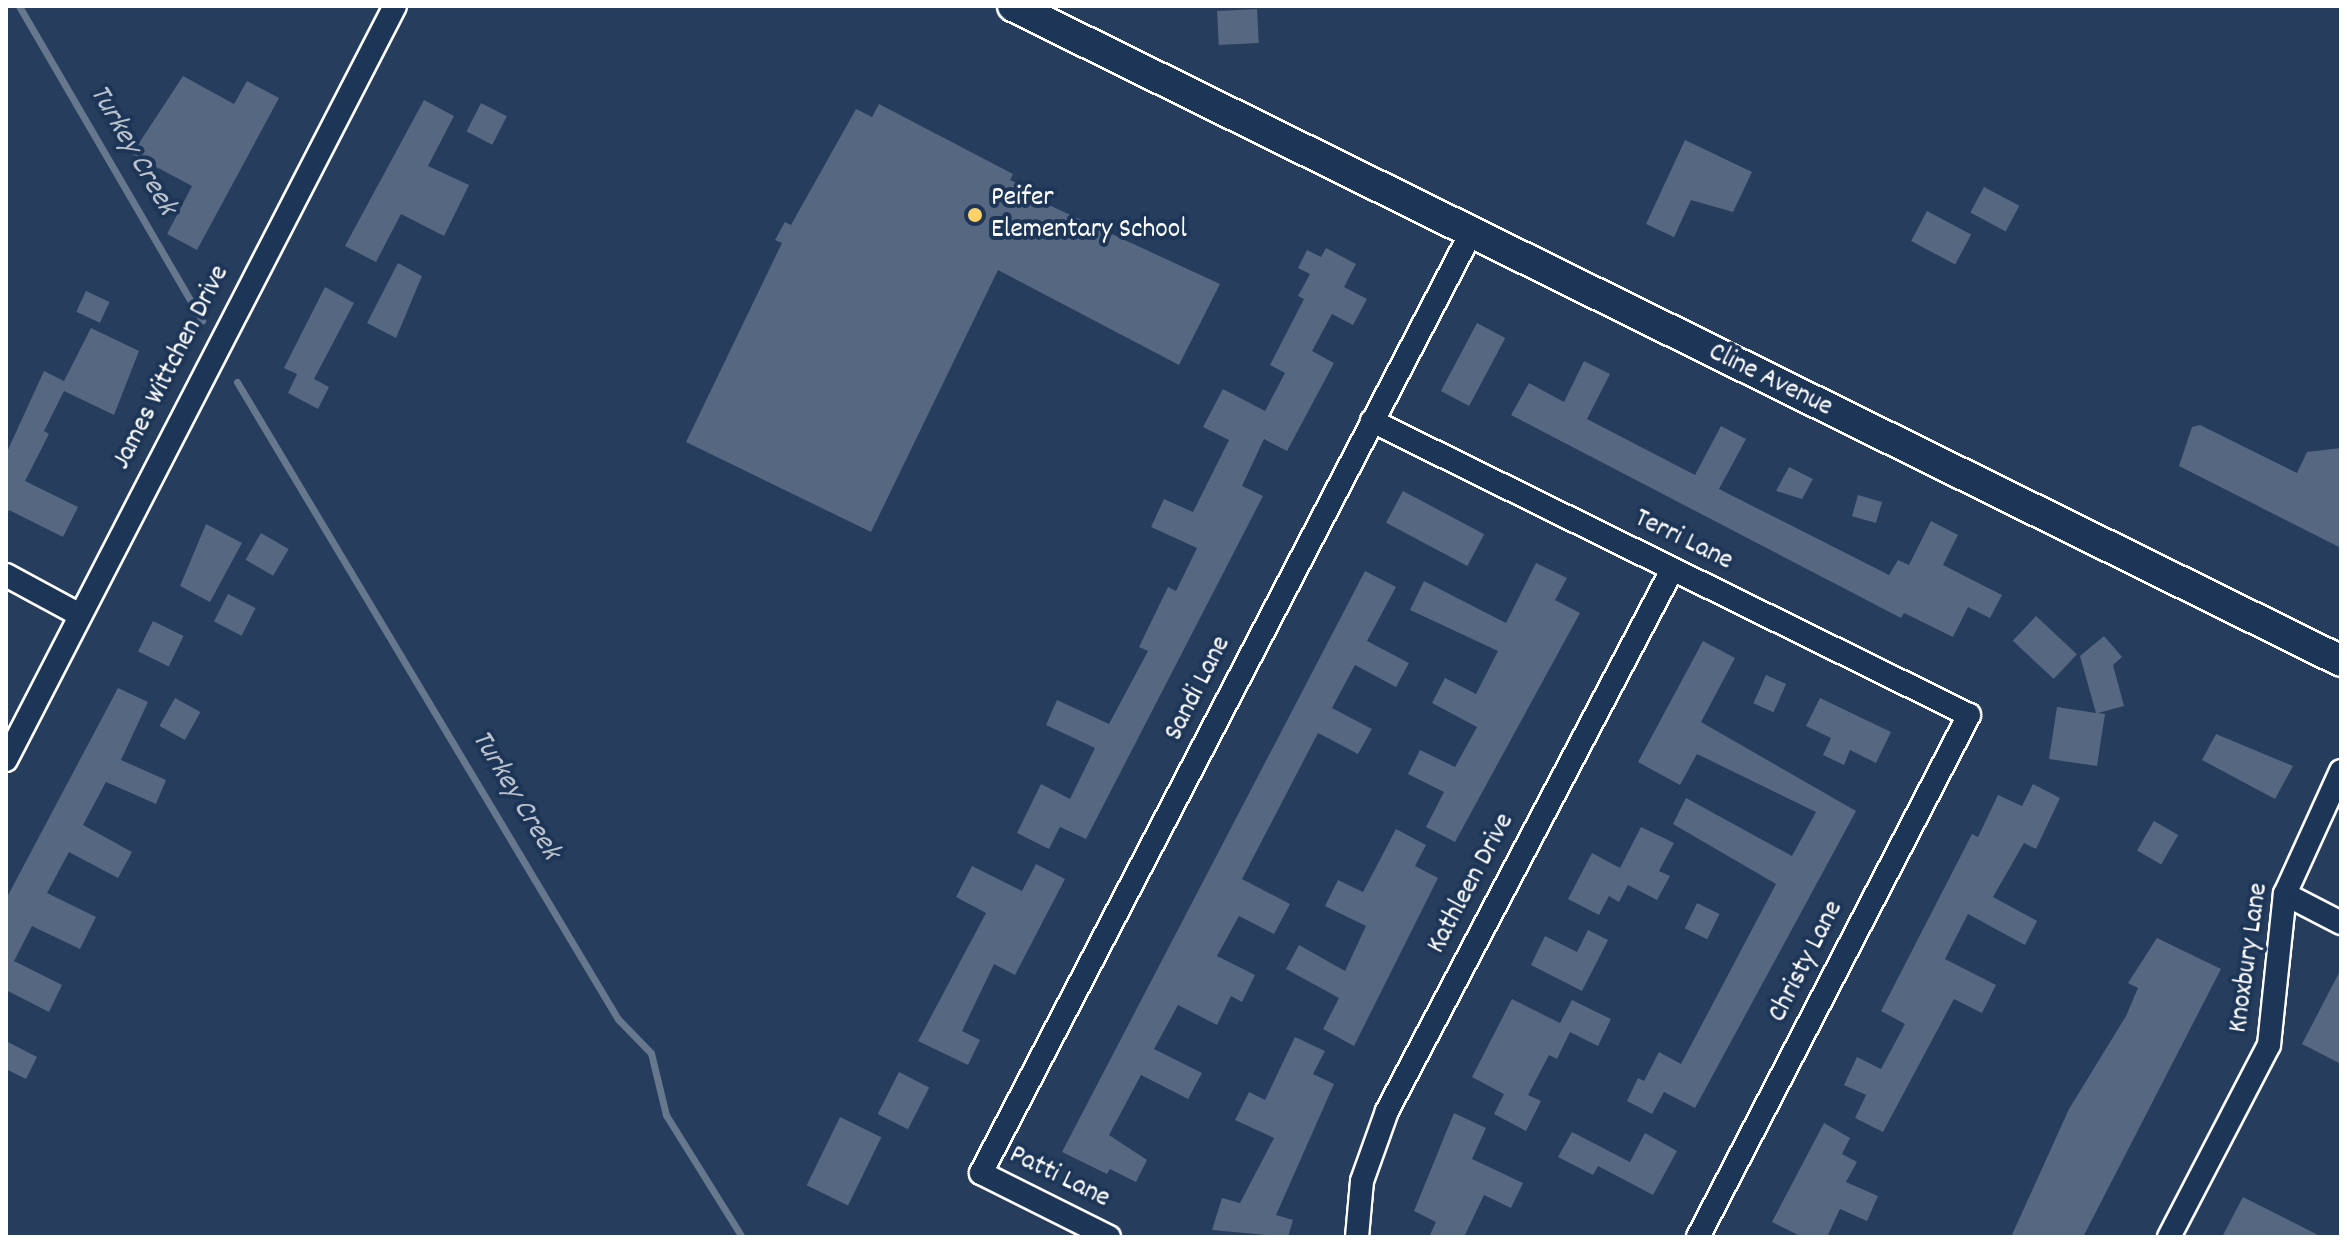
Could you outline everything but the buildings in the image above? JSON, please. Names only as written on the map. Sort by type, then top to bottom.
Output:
[{"type":"street","name":"James Wittchen Drive","points":[[6,760],[395,6]]},
{"type":"street","name":"Cline Avenue","points":[[1013,6],[2341,661]]},
{"type":"street","name":"Sandi Lane","points":[[981,1173],[1471,233]]},
{"type":"street","name":"Terri Lane","points":[[1372,421],[1969,715]]},
{"type":"street","name":"Kathleen Drive","points":[[1357,1237],[1362,1181],[1387,1111],[1672,570]]},
{"type":"street","points":[[6,575],[80,615]]},
{"type":"street","name":"Christy Lane","points":[[1698,1237],[1969,715]]},
{"type":"street","name":"Knoxbury Lane","points":[[2169,1237],[2269,1045],[2285,894],[2341,771]]},
{"type":"street","points":[[2285,894],[2341,923]]},
{"type":"street","name":"Patti Lane","points":[[981,1173],[1109,1237]]},
{"type":"waterway","name":"Turkey Creek","points":[[19,6],[202,321]]},
{"type":"waterway","name":"Turkey Creek","points":[[237,382],[618,1019],[651,1053],[666,1115],[742,1237]]},
{"type":"place","name":"Peifer Elementary School","points":[[975,215]]}]
